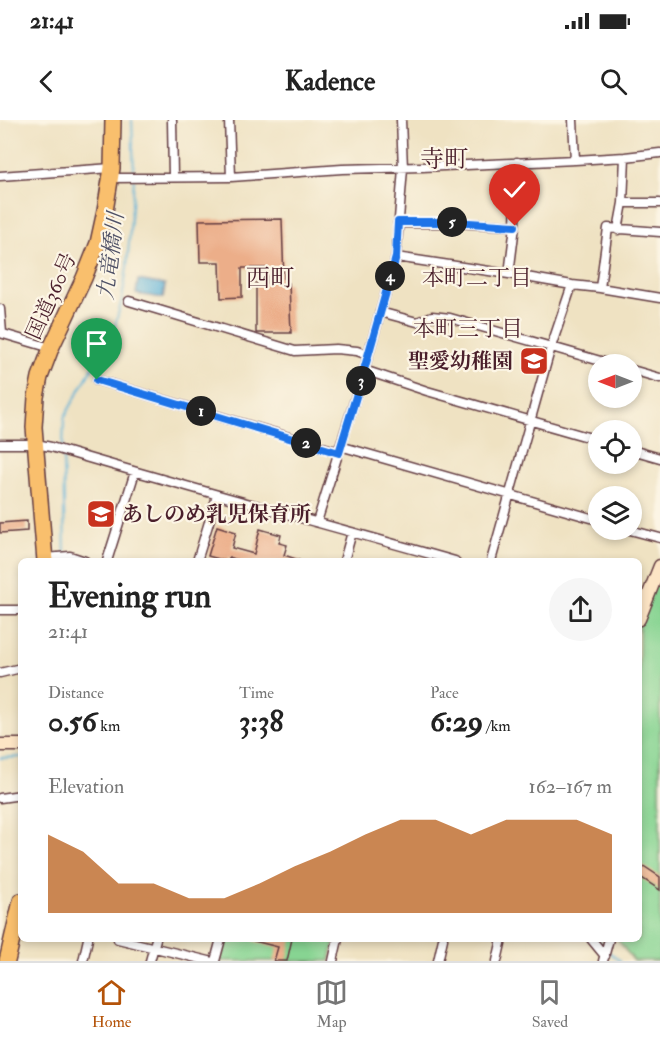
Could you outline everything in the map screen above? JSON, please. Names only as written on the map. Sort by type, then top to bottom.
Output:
[{"type":"highway","name":"国道360号","points":[[49,558],[34,427],[36,397],[40,377],[51,348],[98,243],[105,211],[117,175],[113,120]]},
{"type":"highway","points":[[7,961],[18,915]]},
{"type":"street","points":[[172,120],[173,177]]},
{"type":"street","points":[[229,120],[231,177]]},
{"type":"street","points":[[317,522],[396,257],[403,168],[401,120]]},
{"type":"street","points":[[573,120],[575,160]]},
{"type":"street","points":[[0,176],[231,177],[342,169],[575,160],[660,153]]},
{"type":"street","points":[[618,230],[623,203],[625,157]]},
{"type":"street","points":[[509,274],[515,226],[517,162]]},
{"type":"street","points":[[623,203],[660,203]]},
{"type":"street","points":[[398,222],[454,222],[515,226]]},
{"type":"street","points":[[600,288],[608,228],[660,232]]},
{"type":"street","points":[[396,257],[660,298]]},
{"type":"street","points":[[492,558],[551,347],[572,285]]},
{"type":"street","points":[[129,301],[295,351],[336,349],[357,351],[368,355]]},
{"type":"street","points":[[0,309],[1,333],[51,348]]},
{"type":"street","points":[[380,312],[417,322],[432,316],[450,318],[588,357]]},
{"type":"street","points":[[364,370],[427,391],[588,437]]},
{"type":"street","points":[[642,373],[660,378]]},
{"type":"street","points":[[97,380],[588,517]]},
{"type":"street","points":[[0,444],[36,444],[58,449],[217,496],[444,558]]},
{"type":"street","points":[[642,453],[660,458]]},
{"type":"street","points":[[108,558],[135,472]]},
{"type":"street","points":[[198,558],[217,496]]},
{"type":"street","points":[[345,558],[352,532]]},
{"type":"street","points":[[642,533],[660,538]]},
{"type":"street","points":[[49,558],[70,556],[76,558]]},
{"type":"street","points":[[645,589],[660,566]]},
{"type":"street","points":[[0,610],[18,610]]},
{"type":"street","points":[[0,673],[18,669]]},
{"type":"street","points":[[0,745],[18,745]]},
{"type":"street","points":[[0,798],[18,795]]},
{"type":"street","points":[[82,961],[87,942]]},
{"type":"street","points":[[215,961],[220,942]]},
{"type":"street","points":[[333,961],[337,942]]},
{"type":"street","points":[[438,961],[442,942]]},
{"type":"street","points":[[497,961],[501,942]]},
{"type":"street","points":[[593,942],[604,958]]},
{"type":"street","points":[[604,958],[608,942]]},
{"type":"street","points":[[150,961],[155,943],[209,961]]},
{"type":"green space","points":[[660,566],[660,961],[634,961],[619,942],[642,942],[642,611]]},
{"type":"green space","points":[[224,942],[334,942],[330,961],[220,961]]},
{"type":"water","points":[[138,280],[165,285],[163,298],[136,294]]},
{"type":"building","points":[[282,219],[284,283],[289,283],[291,333],[256,333],[256,283],[268,283],[267,268],[242,268],[242,297],[221,298],[220,262],[200,262],[199,220]]},
{"type":"building","points":[[27,521],[27,531],[0,533],[0,523]]},
{"type":"building","points":[[217,526],[236,532],[232,548],[254,554],[260,529],[281,535],[279,543],[287,545],[284,555],[293,558],[215,558],[208,556]]},
{"type":"building","points":[[642,865],[660,877],[660,890],[642,878]]},
{"type":"building","points":[[258,942],[291,942],[287,961],[274,961],[278,947]]},
{"type":"waterway","name":"九竜橋川","points":[[132,120],[134,174]]},
{"type":"waterway","name":"九竜橋川","points":[[63,447],[64,418],[112,337],[122,299],[127,267],[134,180]]},
{"type":"waterway","name":"九竜橋川","points":[[63,452],[65,558]]},
{"type":"waterway","points":[[0,758],[18,757]]},
{"type":"waterway","points":[[609,952],[620,961]]},
{"type":"place","name":"聖愛幼稚園","points":[[534,361]]},
{"type":"place","name":"あしのめ乳児保育所","points":[[101,514]]},
{"type":"district","name":"寺町","points":[[444,159]]},
{"type":"district","name":"本町二丁目","points":[[477,277]]},
{"type":"district","name":"西町","points":[[270,278]]},
{"type":"district","name":"本町三丁目","points":[[468,328]]},
{"type":"route","points":[[97,380],[339,453],[396,257],[398,222],[454,222],[515,226]]}]
